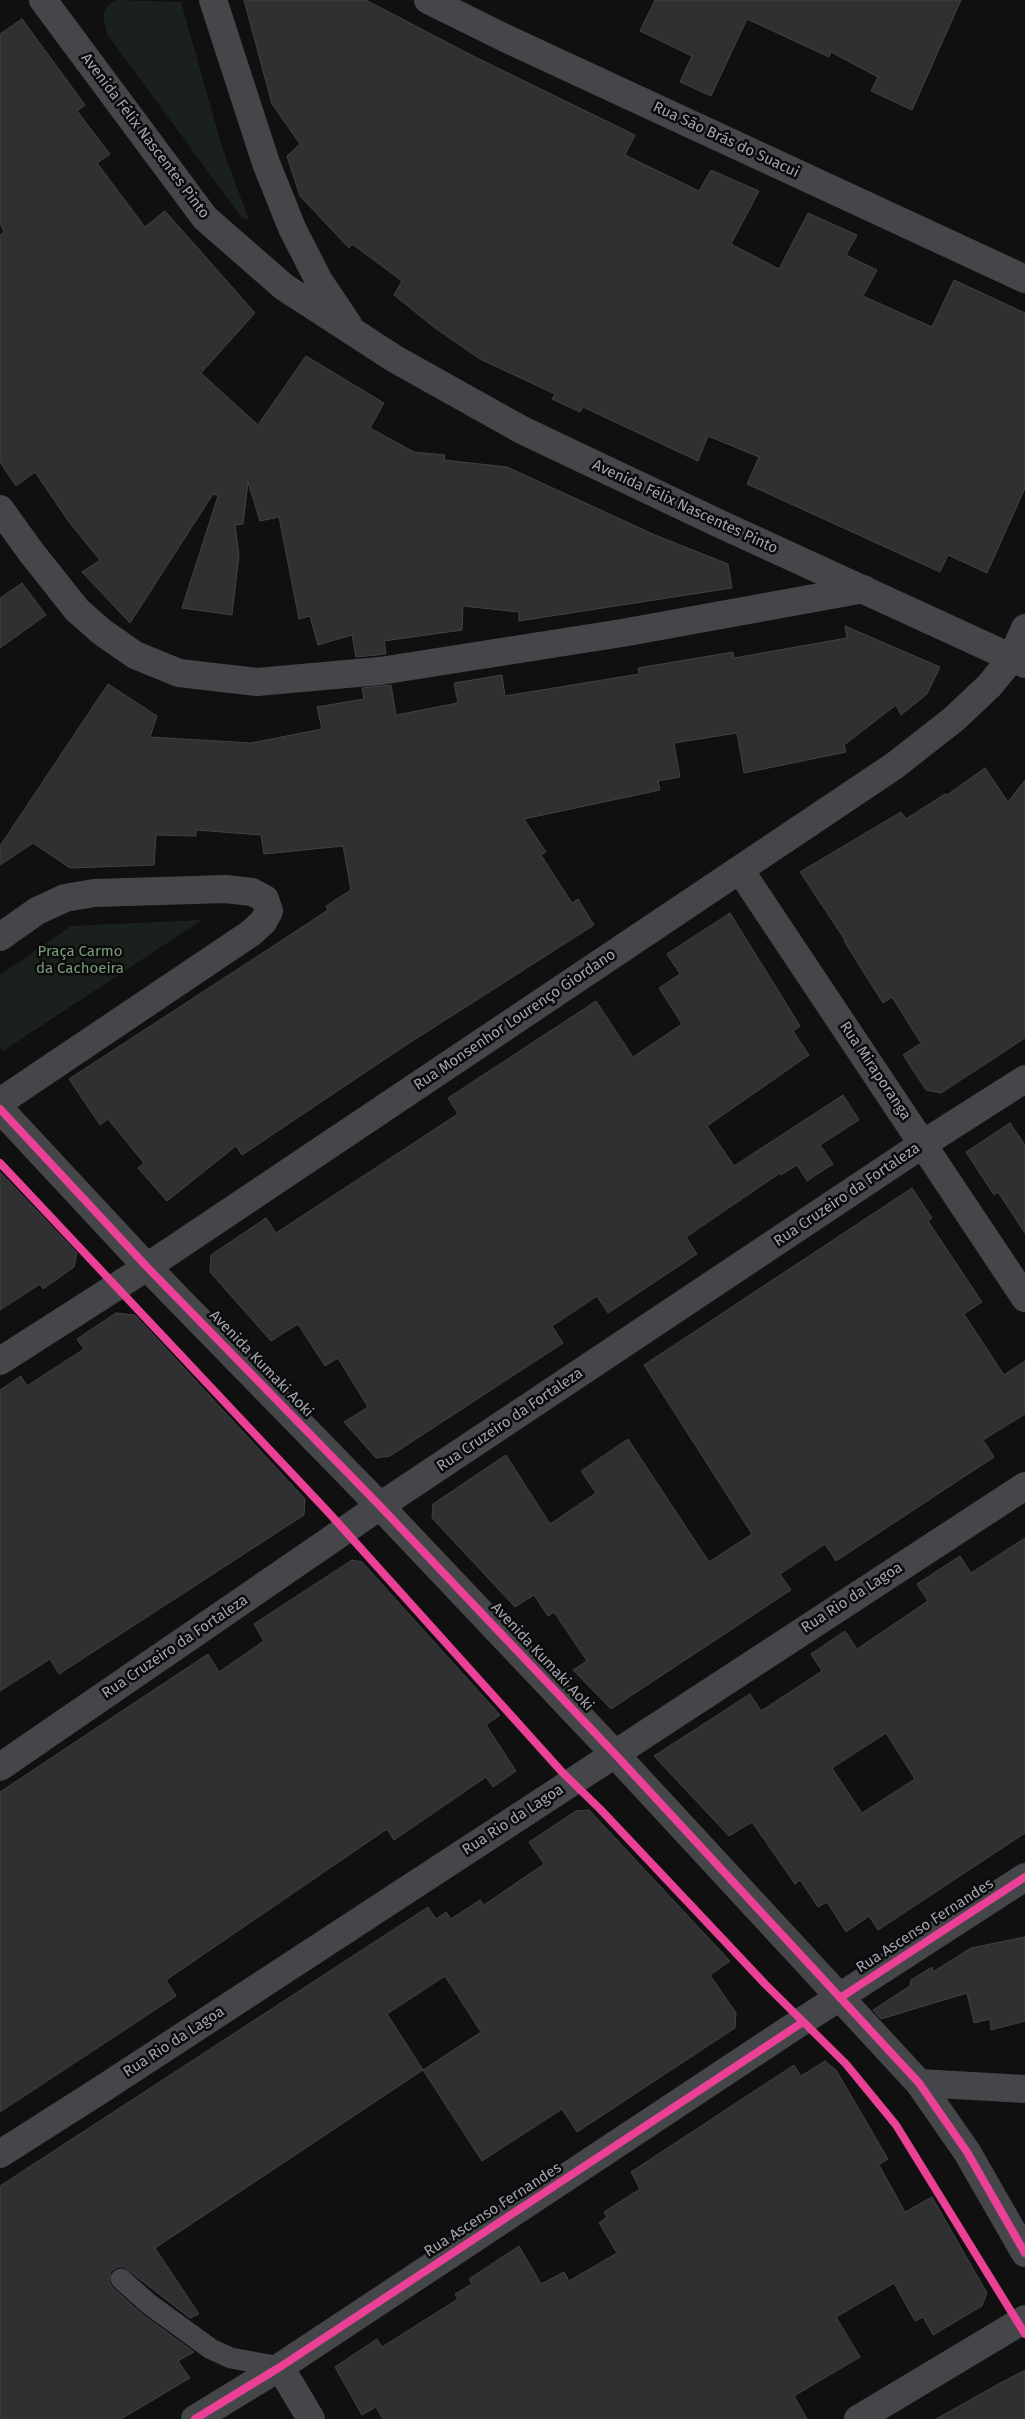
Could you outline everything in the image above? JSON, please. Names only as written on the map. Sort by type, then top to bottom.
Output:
[{"type":"street","name":"Avenida Félix Nascentes Pinto","points":[[43,0],[205,218],[284,287],[395,359],[522,430],[718,523],[864,588],[1018,661]]},
{"type":"street","name":"Avenida Félix Nascentes Pinto","points":[[213,0],[266,163],[292,228],[319,281],[354,334]]},
{"type":"street","name":"Rua São Brás do Suacui","points":[[428,0],[525,47],[1025,279]]},
{"type":"street","points":[[0,508],[31,552],[77,610],[102,632],[135,655],[179,673],[257,682],[380,671],[622,632],[864,588]]},
{"type":"street","name":"Rua Monsenhor Lourenço Giordano","points":[[0,1361],[147,1267],[894,766],[954,719],[988,686],[1018,661],[1025,628]]},
{"type":"street","name":"Rua Miraporanga","points":[[740,870],[1025,1298]]},
{"type":"street","points":[[0,938],[37,911],[65,898],[94,893],[226,889],[252,892],[265,900],[268,911],[263,922],[251,933],[0,1102]]},
{"type":"street","name":"Rua Cruzeiro da Fortaleza","points":[[0,1767],[380,1506],[923,1144],[1025,1079]]},
{"type":"street","name":"Avenida Kumaki Aoki","points":[[0,1109],[147,1267],[380,1506],[614,1753],[919,2082],[967,2152],[1025,2253]]},
{"type":"street","name":"Rua Rio da Lagoa","points":[[0,2154],[1025,1486]]},
{"type":"street","name":"Rua Ascenso Fernandes","points":[[195,2419],[280,2367],[1025,1877]]},
{"type":"street","points":[[919,2082],[1025,2089]]},
{"type":"street","points":[[858,2419],[1025,2319]]},
{"type":"street","points":[[280,2367],[311,2419]]},
{"type":"lane","points":[[121,2279],[148,2304],[211,2349],[231,2358],[280,2367]]},
{"type":"green space","points":[[116,0],[181,2],[222,147],[249,220],[242,218],[107,34],[103,15],[108,5]]},
{"type":"green space","name":"Praça Carmo da Cachoeira","points":[[202,920],[3,1051],[0,1047],[0,975],[71,926]]},
{"type":"building","points":[[244,0],[366,0],[473,56],[635,135],[625,155],[699,191],[711,170],[759,191],[731,244],[779,269],[808,213],[857,235],[846,255],[877,270],[863,296],[932,327],[954,280],[1025,313],[1025,488],[987,573],[948,555],[940,572],[747,484],[759,457],[708,436],[698,461],[583,407],[580,412],[552,399],[555,394],[480,359],[435,328],[394,295],[402,281],[352,244],[349,248],[300,196],[287,156],[300,144],[272,104]]},
{"type":"building","points":[[655,0],[961,0],[912,110],[871,91],[878,77],[831,52],[829,57],[747,19],[711,96],[680,82],[692,56],[640,31]]},
{"type":"building","points":[[22,19],[85,105],[77,111],[110,154],[97,163],[145,227],[165,211],[255,313],[201,373],[258,425],[306,356],[384,403],[370,428],[414,452],[445,455],[444,460],[507,467],[655,535],[728,564],[732,588],[519,621],[519,612],[463,606],[462,630],[384,641],[386,654],[356,657],[352,635],[318,645],[310,616],[299,619],[279,517],[260,521],[248,482],[243,524],[235,525],[239,555],[232,615],[182,608],[218,496],[213,494],[130,623],[82,572],[100,560],[69,522],[35,472],[16,486],[0,462],[0,235],[4,232],[0,223],[0,34]]},
{"type":"building","points":[[22,583],[46,615],[0,648],[0,598]]},
{"type":"building","points":[[845,626],[940,667],[927,694],[901,715],[896,705],[844,745],[846,752],[744,773],[737,733],[674,743],[680,777],[658,781],[660,790],[524,819],[546,852],[541,855],[572,903],[578,899],[594,925],[403,1047],[242,1155],[236,1146],[167,1201],[138,1168],[144,1163],[108,1119],[100,1125],[69,1079],[328,910],[326,906],[351,890],[343,846],[264,854],[261,835],[196,830],[196,836],[156,835],[154,865],[70,868],[33,843],[0,865],[0,846],[108,684],[157,716],[150,737],[251,743],[322,729],[317,707],[364,699],[362,688],[391,685],[396,715],[458,703],[454,683],[502,675],[505,696],[639,674],[638,668],[733,652],[734,658],[847,638]]},
{"type":"building","points":[[985,768],[1008,802],[1025,780],[1025,1038],[941,1093],[926,1090],[903,1055],[921,1043],[892,997],[883,1003],[845,940],[800,872],[901,812],[906,819],[945,794],[947,795]]},
{"type":"building","points":[[730,913],[800,1026],[793,1031],[809,1055],[707,1126],[734,1166],[843,1095],[859,1120],[820,1145],[833,1164],[807,1181],[797,1165],[781,1175],[780,1173],[686,1237],[697,1254],[608,1313],[597,1296],[552,1326],[563,1343],[390,1456],[376,1458],[344,1422],[368,1407],[338,1358],[325,1366],[298,1324],[271,1341],[210,1272],[211,1255],[266,1218],[276,1233],[458,1114],[448,1098],[596,1001],[633,1057],[682,1024],[659,988],[680,974],[667,954]]},
{"type":"building","points":[[1010,1123],[1025,1145],[1025,1233],[998,1192],[994,1195],[966,1152]]},
{"type":"building","points":[[0,1172],[77,1253],[74,1267],[43,1289],[40,1284],[0,1310]]},
{"type":"building","points":[[912,1188],[932,1218],[928,1221],[982,1302],[964,1314],[1004,1375],[1025,1361],[1025,1414],[983,1440],[994,1457],[836,1561],[825,1544],[780,1574],[791,1590],[611,1709],[573,1670],[587,1661],[554,1612],[548,1616],[534,1595],[515,1607],[432,1518],[433,1504],[506,1455],[550,1524],[596,1493],[581,1471],[628,1439],[709,1562],[752,1534],[644,1365]]},
{"type":"building","points":[[116,1313],[135,1315],[305,1499],[304,1515],[59,1674],[50,1659],[0,1691],[0,1390],[21,1376],[27,1386],[84,1349],[77,1339]]},
{"type":"building","points":[[1025,1538],[1025,1833],[878,1930],[869,1916],[846,1932],[827,1902],[818,1907],[800,1880],[795,1884],[752,1822],[729,1836],[654,1756],[750,1694],[761,1711],[822,1671],[811,1654],[845,1631],[857,1649],[928,1601],[917,1584],[960,1556],[971,1573]],"holes":[[[886,1733],[915,1779],[862,1813],[832,1768]]]},
{"type":"building","points":[[352,1560],[362,1562],[500,1715],[486,1725],[516,1771],[493,1787],[486,1777],[394,1840],[387,1829],[166,1980],[176,1996],[0,2112],[0,1792],[208,1654],[219,1672],[264,1641],[254,1624]]},
{"type":"building","points":[[589,1810],[730,1961],[710,1975],[736,2013],[735,2028],[577,2132],[562,2109],[482,2161],[423,2070],[155,2248],[199,2314],[190,2318],[124,2267],[117,2267],[111,2271],[109,2282],[113,2288],[142,2314],[194,2352],[178,2361],[190,2378],[121,2419],[0,2419],[0,2186],[428,1907],[436,1919],[446,1912],[451,1919],[480,1900],[484,1905],[544,1864],[529,1842],[576,1811]],"holes":[[[445,1976],[481,2032],[423,2070],[387,2014]]]},
{"type":"building","points":[[1025,1937],[1025,2021],[991,2030],[990,2019],[974,2023],[967,1993],[881,2019],[873,2010],[910,1986],[911,1980],[932,1967],[933,1972],[971,1948]]},
{"type":"building","points":[[825,2061],[836,2070],[888,2159],[879,2165],[905,2212],[932,2197],[987,2293],[982,2306],[933,2335],[923,2317],[915,2321],[894,2283],[836,2317],[860,2357],[794,2396],[807,2419],[383,2419],[376,2407],[362,2415],[335,2367],[377,2339],[382,2347],[458,2299],[455,2294],[472,2284],[469,2279],[519,2246],[541,2284],[564,2272],[569,2281],[617,2253],[599,2223],[607,2217],[604,2212],[640,2189],[631,2172],[794,2065],[801,2076]]},
{"type":"building","points":[[1025,2370],[1025,2419],[936,2419],[995,2386]]},
{"type":"cycle path","points":[[0,1109],[147,1267],[380,1506],[614,1753],[919,2083],[967,2152],[1025,2253]]},
{"type":"cycle path","points":[[0,1163],[329,1513],[562,1772],[601,1810],[766,1985],[846,2064],[896,2125],[1025,2334]]},
{"type":"cycle path","points":[[840,1998],[1025,1877]]},
{"type":"cycle path","points":[[195,2419],[280,2367],[803,2022]]}]
